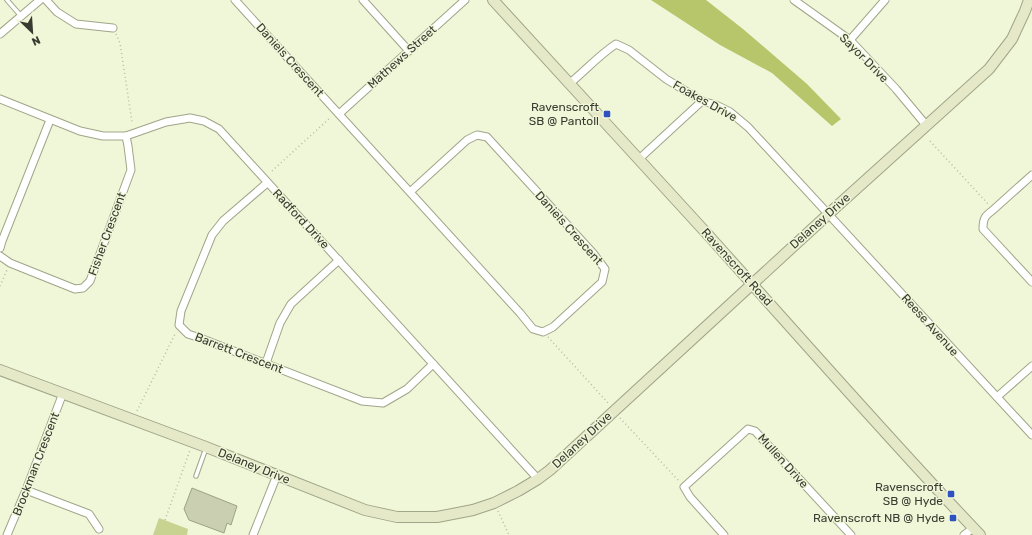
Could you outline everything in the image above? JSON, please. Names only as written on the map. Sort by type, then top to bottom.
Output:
[{"type":"street","points":[[0,34],[40,0]]},
{"type":"street","points":[[46,0],[57,12],[76,24],[113,28]]},
{"type":"street","name":"Daniels Crescent","points":[[235,0],[533,329],[543,332],[553,327],[602,282],[605,269],[593,253],[488,137],[477,135],[467,140],[410,192]]},
{"type":"street","points":[[363,0],[409,51]]},
{"type":"street","name":"Mathews Street","points":[[339,114],[465,0]]},
{"type":"street","name":"Ravenscroft Road","points":[[494,0],[752,284],[889,438],[976,531]]},
{"type":"street","name":"Sayor Drive","points":[[794,0],[850,40],[896,89],[926,125]]},
{"type":"street","points":[[850,40],[885,0]]},
{"type":"street","name":"Delaney Drive","points":[[0,370],[193,442],[365,510],[397,517],[437,517],[473,510],[494,503],[518,491],[550,470],[828,214],[989,69],[1012,39],[1029,0]]},
{"type":"street","name":"Foakes Drive","points":[[569,84],[605,51],[616,44],[629,50],[666,79],[702,101],[730,112],[748,126],[828,214]]},
{"type":"street","name":"Radford Drive","points":[[0,99],[80,131],[104,136],[126,136],[166,122],[190,118],[204,121],[219,129],[538,479]]},
{"type":"street","points":[[639,159],[702,101]]},
{"type":"street","points":[[0,248],[50,120]]},
{"type":"street","name":"Fisher Crescent","points":[[0,256],[10,263],[75,289],[84,288],[90,281],[131,170],[126,136]]},
{"type":"street","points":[[1032,175],[994,210],[987,214],[983,220],[983,229],[1032,282]]},
{"type":"street","points":[[179,325],[181,311],[212,235],[223,221],[267,183]]},
{"type":"street","name":"Reese Avenue","points":[[828,214],[1032,435]]},
{"type":"street","points":[[266,363],[280,323],[291,304],[339,260]]},
{"type":"street","name":"Barrett Crescent","points":[[179,325],[188,334],[362,401],[383,403],[407,389],[433,364]]},
{"type":"street","points":[[998,398],[1032,366]]},
{"type":"street","name":"Brockman Crescent","points":[[7,535],[63,394]]},
{"type":"street","name":"Mullen Drive","points":[[719,534],[684,487],[748,430],[756,431],[851,535]]},
{"type":"street","points":[[253,535],[277,475]]},
{"type":"street","points":[[26,490],[88,514],[99,529]]},
{"type":"street","points":[[964,535],[976,531]]},
{"type":"lane","points":[[7,0],[21,16]]},
{"type":"lane","points":[[196,476],[206,447]]},
{"type":"path","points":[[113,28],[120,43],[132,122]]},
{"type":"path","points":[[272,171],[332,116],[339,114]]},
{"type":"path","points":[[930,141],[994,210]]},
{"type":"path","points":[[0,286],[10,263]]},
{"type":"path","points":[[132,420],[179,325]]},
{"type":"path","points":[[165,520],[193,442]]},
{"type":"path","points":[[494,503],[509,535]]},
{"type":"green space","points":[[651,0],[706,0],[743,29],[807,84],[841,119],[832,126],[772,73],[720,45]]},
{"type":"green space","points":[[159,518],[188,529],[187,535],[153,535]]},
{"type":"building","points":[[192,488],[237,506],[231,525],[227,523],[224,533],[189,520],[184,509]]},
{"type":"place","name":"Ravenscroft SB @ Pantoll","points":[[607,114]]},
{"type":"place","name":"Ravenscroft SB @ Hyde","points":[[951,494]]},
{"type":"place","name":"Ravenscroft NB @ Hyde","points":[[953,518]]}]
